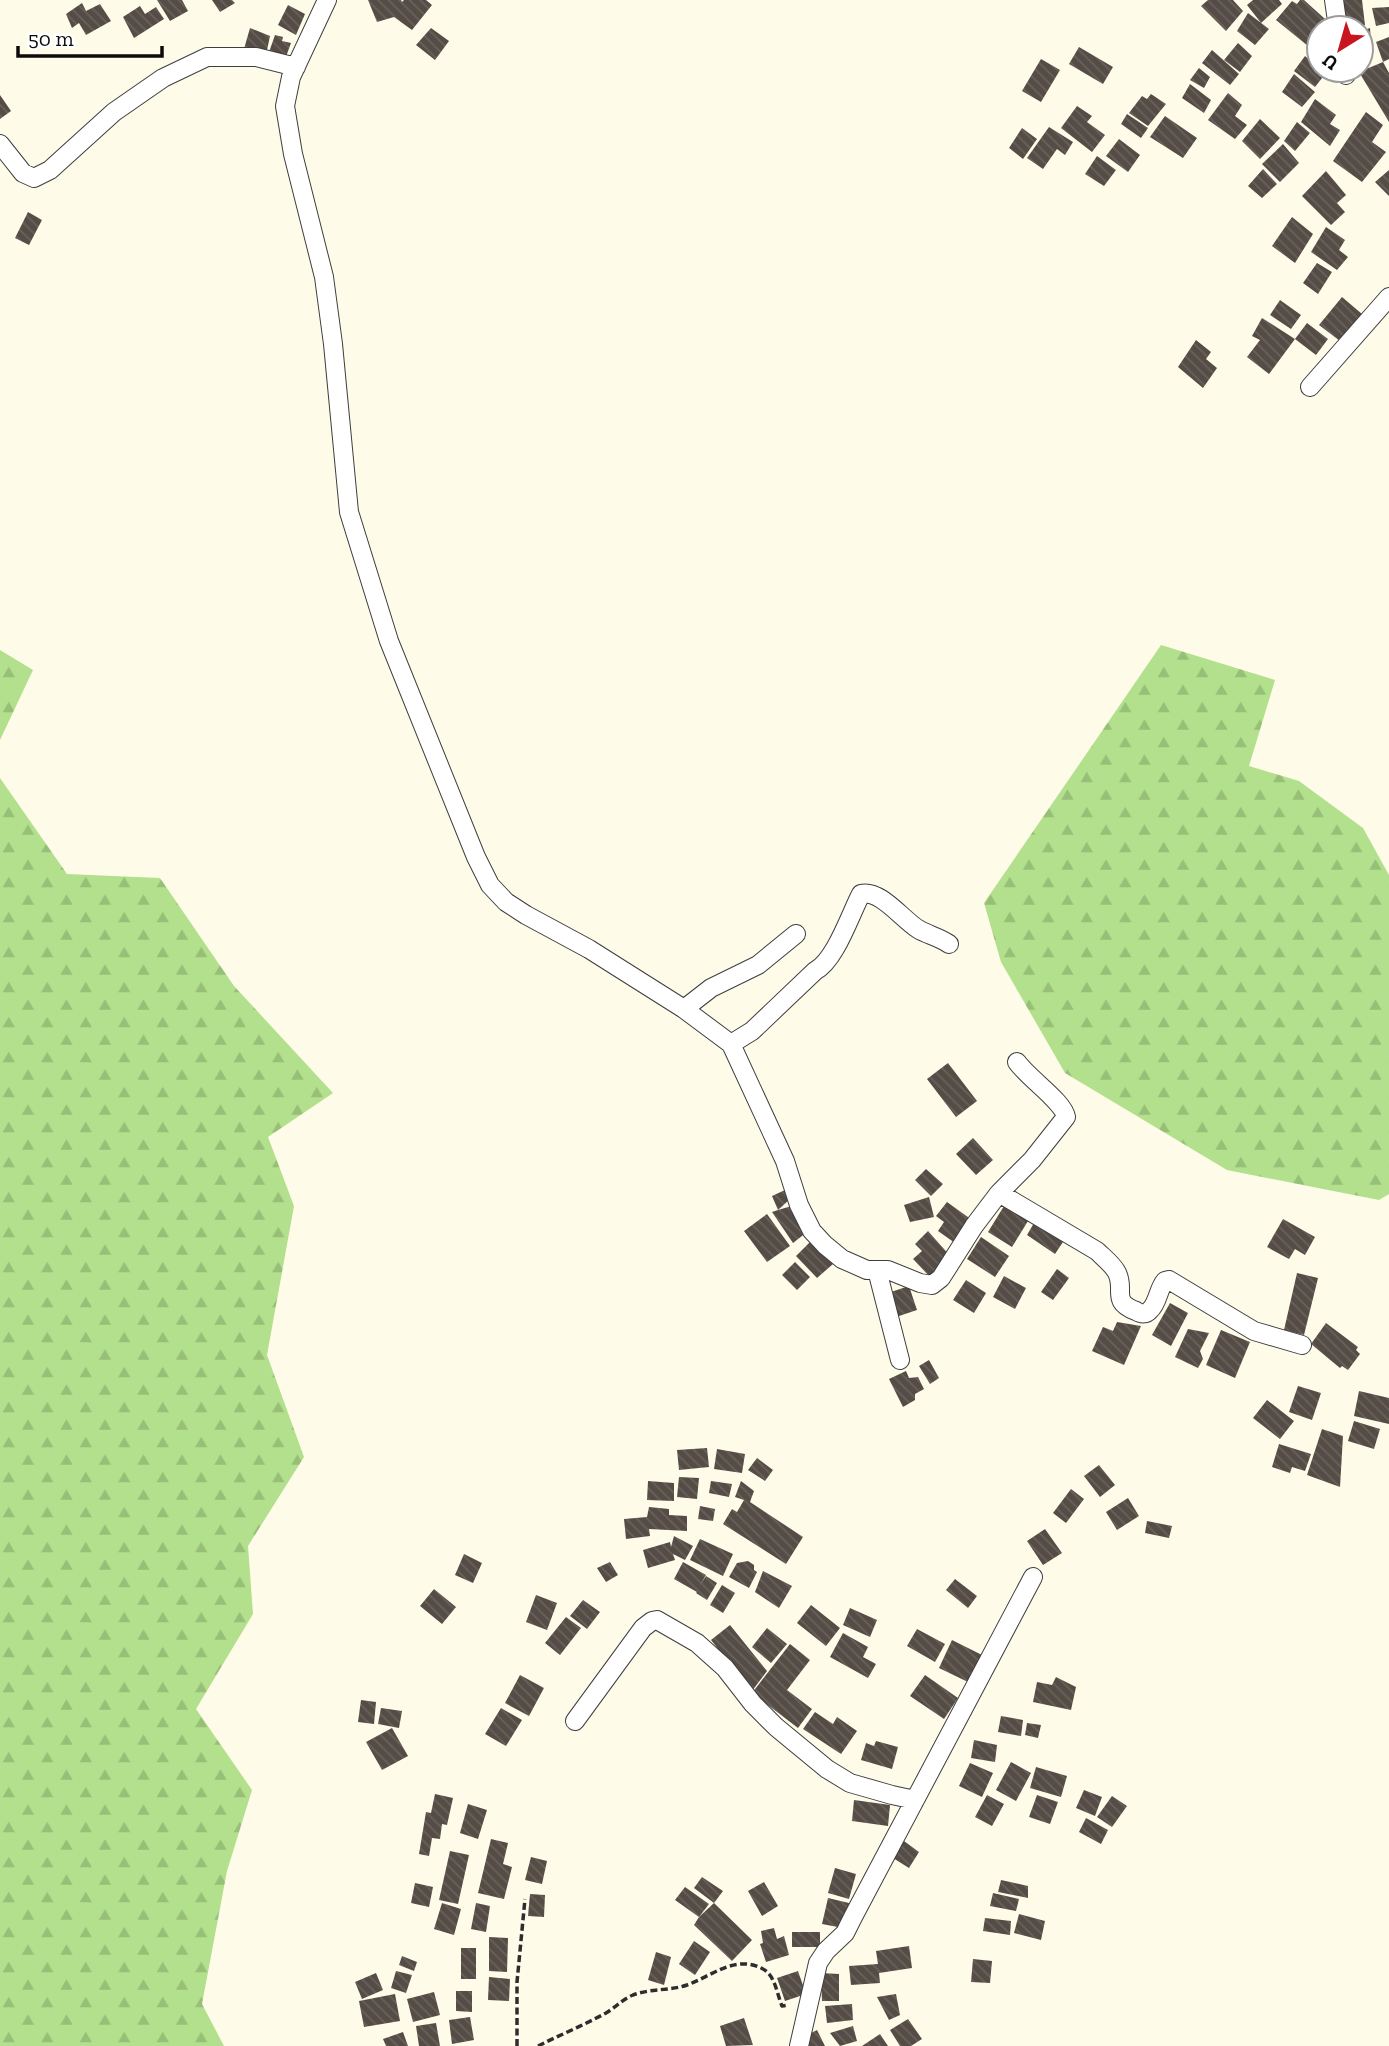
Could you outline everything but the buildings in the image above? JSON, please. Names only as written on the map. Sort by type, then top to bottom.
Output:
[{"type":"street","points":[[327,0],[290,77],[285,106],[293,154],[324,277],[349,513],[389,641],[458,814],[490,885],[506,902],[589,949],[684,1009],[731,1044],[785,1161],[799,1205],[811,1231],[842,1259],[867,1270],[888,1270],[920,1283],[932,1284],[941,1278],[999,1193],[1032,1160],[1066,1117],[1060,1104],[1031,1079],[1017,1062]]},
{"type":"street","points":[[0,144],[23,173],[34,178],[50,170],[114,113],[163,78],[207,57],[256,57],[296,66]]},
{"type":"street","points":[[1310,387],[1389,297]]},
{"type":"street","points":[[731,1044],[752,1031],[819,970],[829,957],[861,894],[870,893],[927,934],[950,944]]},
{"type":"street","points":[[684,1009],[710,989],[758,965],[796,934]]},
{"type":"street","points":[[999,1193],[1097,1251],[1118,1274],[1120,1300],[1127,1308],[1142,1314],[1149,1311],[1161,1286],[1165,1280],[1169,1280],[1254,1331],[1302,1345]]},
{"type":"street","points":[[877,1270],[900,1360]]},
{"type":"street","points":[[799,2046],[818,1963],[845,1933],[1033,1577]]},
{"type":"street","points":[[575,1721],[643,1628],[657,1620],[697,1643],[725,1668],[752,1704],[827,1769],[850,1783],[915,1800]]},
{"type":"path","points":[[517,2046],[517,1982],[525,1899]]},
{"type":"path","points":[[538,2046],[606,2013],[632,1996],[646,1991],[687,1985],[721,1968],[737,1964],[751,1964],[772,1976],[782,2006],[809,2002]]},
{"type":"green space","points":[[1161,645],[1275,680],[1249,766],[1299,781],[1363,828],[1389,875],[1389,1194],[1379,1200],[1227,1170],[1065,1073],[1001,962],[984,903]]},
{"type":"green space","points":[[0,650],[33,670],[0,740]]},
{"type":"green space","points":[[0,778],[67,874],[160,878],[234,986],[333,1093],[268,1137],[294,1206],[267,1355],[304,1457],[248,1546],[253,1614],[196,1709],[252,1790],[227,1871],[202,2004],[224,2046],[0,2046]]}]
